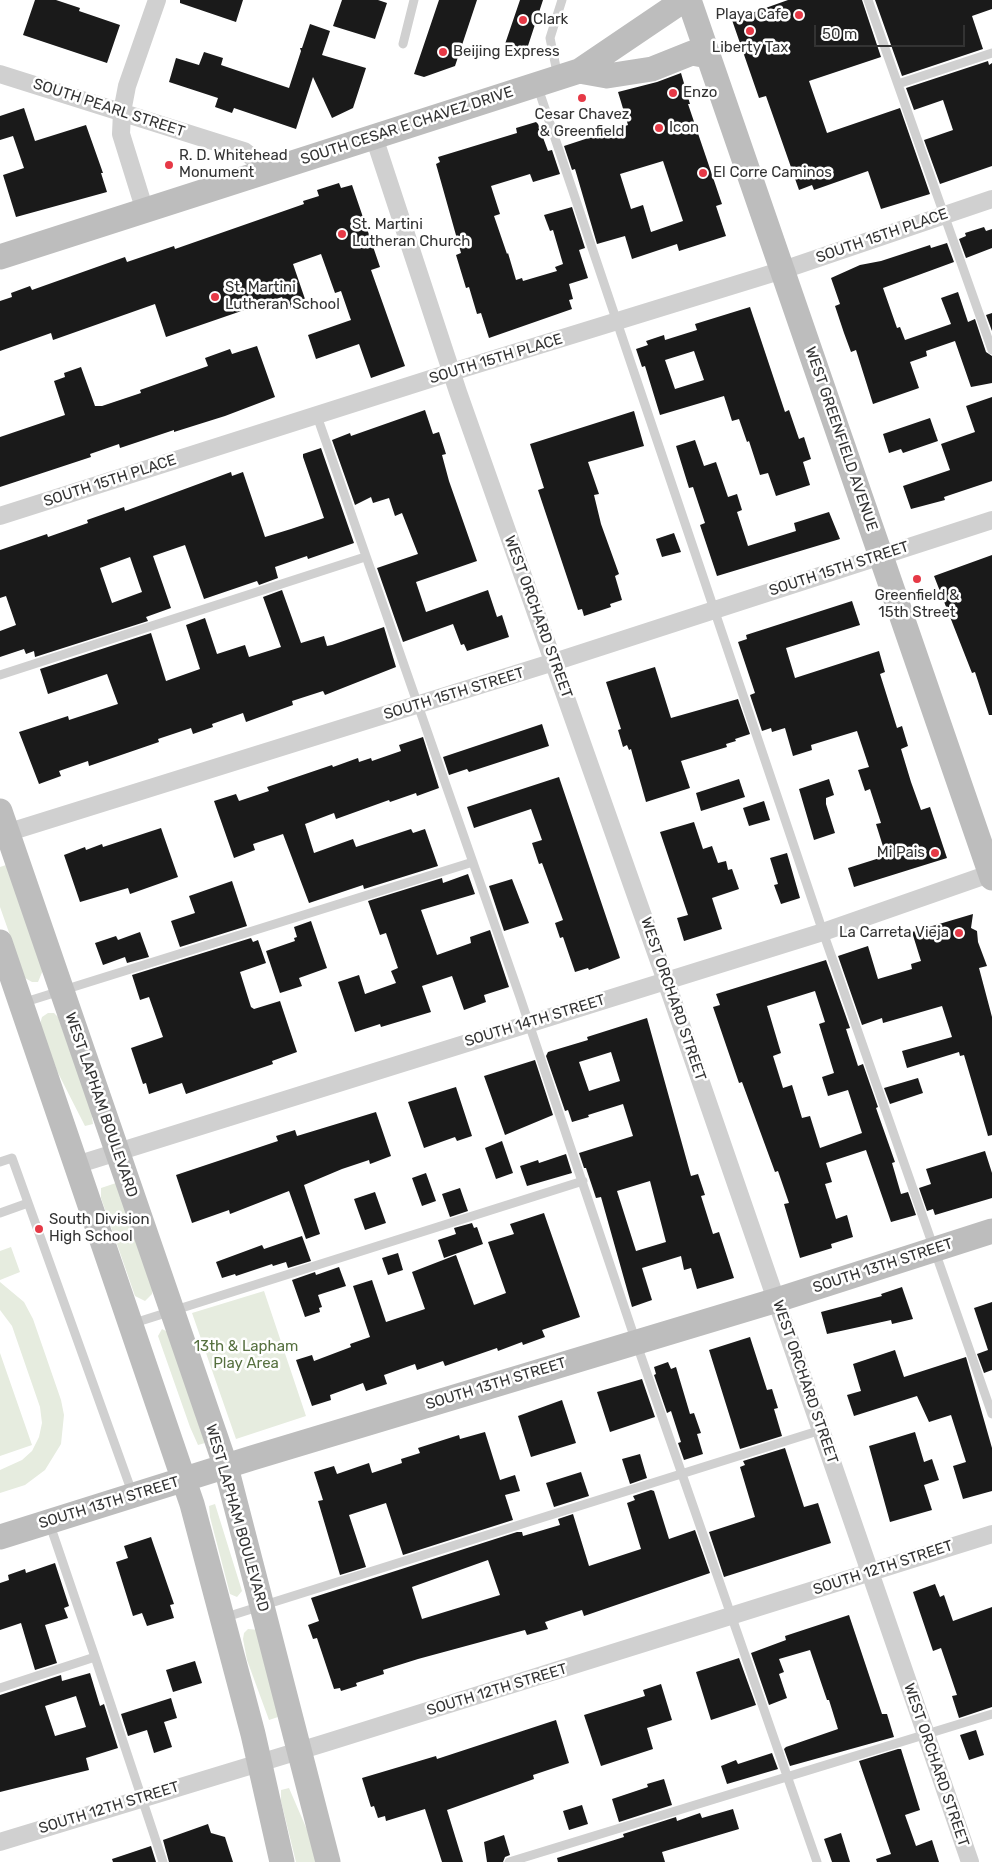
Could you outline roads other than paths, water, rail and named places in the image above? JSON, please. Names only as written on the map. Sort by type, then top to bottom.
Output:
[{"type":"street","points":[[145,211],[121,134],[122,112],[127,86],[157,0]]},
{"type":"street","name":"SOUTH CESAR E CHAVEZ DRIVE","points":[[0,258],[558,78],[684,0]]},
{"type":"street","name":"WEST GREENFIELD AVENUE","points":[[689,0],[991,874]]},
{"type":"street","points":[[558,78],[607,76],[652,68],[692,53],[708,56]]},
{"type":"street","name":"SOUTH PEARL STREET","points":[[0,74],[244,151],[270,170]]},
{"type":"street","name":"WEST ORCHARD STREET","points":[[374,137],[452,372],[777,1300],[970,1862]]},
{"type":"street","name":"SOUTH 15TH PLACE","points":[[0,516],[452,372],[783,270],[992,199]]},
{"type":"street","name":"SOUTH 15TH STREET","points":[[2,826],[417,705],[992,520]]},
{"type":"street","name":"WEST LAPHAM BOULEVARD","points":[[2,826],[62,991],[226,1467],[328,1862]]},
{"type":"street","name":"SOUTH 14TH STREET","points":[[76,1165],[823,932],[991,874]]},
{"type":"street","points":[[0,942],[184,1480],[223,1618],[260,1763],[282,1862]]},
{"type":"street","name":"SOUTH 13TH STREET","points":[[0,1537],[777,1300],[992,1231]]},
{"type":"street","name":"SOUTH 12TH STREET","points":[[0,1842],[299,1752],[992,1534]]},
{"type":"lane","points":[[403,44],[414,0]]},
{"type":"lane","points":[[562,0],[550,38],[616,322],[716,610],[823,932],[992,1414]]},
{"type":"lane","points":[[868,0],[992,350]]},
{"type":"lane","points":[[898,84],[992,52]]},
{"type":"lane","points":[[317,416],[529,1023],[636,1342],[817,1862]]},
{"type":"lane","points":[[0,675],[365,557]]},
{"type":"lane","points":[[21,1004],[473,862]]},
{"type":"lane","points":[[0,1162],[12,1158],[133,1496]]},
{"type":"lane","points":[[131,1324],[583,1181]]},
{"type":"lane","points":[[0,1213],[28,1203]]},
{"type":"lane","points":[[223,1618],[821,1430]]},
{"type":"lane","points":[[49,1522],[163,1862]]},
{"type":"lane","points":[[0,1688],[95,1657]]},
{"type":"lane","points":[[509,1862],[992,1714]]},
{"type":"place","name":"Playa Cafe","points":[[799,15]]},
{"type":"place","name":"Clark","points":[[523,20]]},
{"type":"place","name":"Liberty Tax","points":[[750,31]]},
{"type":"place","name":"Beijing Express","points":[[443,52]]},
{"type":"place","name":"Enzo","points":[[673,93]]},
{"type":"place","name":"Cesar Chavez & Greenfield","points":[[582,98]]},
{"type":"place","name":"Icon","points":[[659,128]]},
{"type":"place","name":"R. D. Whitehead Monument","points":[[169,165]]},
{"type":"place","name":"El Corre Caminos","points":[[703,173]]},
{"type":"place","name":"St. Martini Lutheran Church","points":[[342,234]]},
{"type":"place","name":"St. Martini Lutheran School","points":[[215,297]]},
{"type":"place","name":"Greenfield & 15th Street","points":[[917,579]]},
{"type":"place","name":"Mi Pais","points":[[935,853]]},
{"type":"place","name":"La Carreta Vieja","points":[[959,933]]},
{"type":"place","name":"South Division High School","points":[[39,1229]]},
{"type":"park label","name":"13th & Lapham Play Area","points":[[246,1356]]}]
